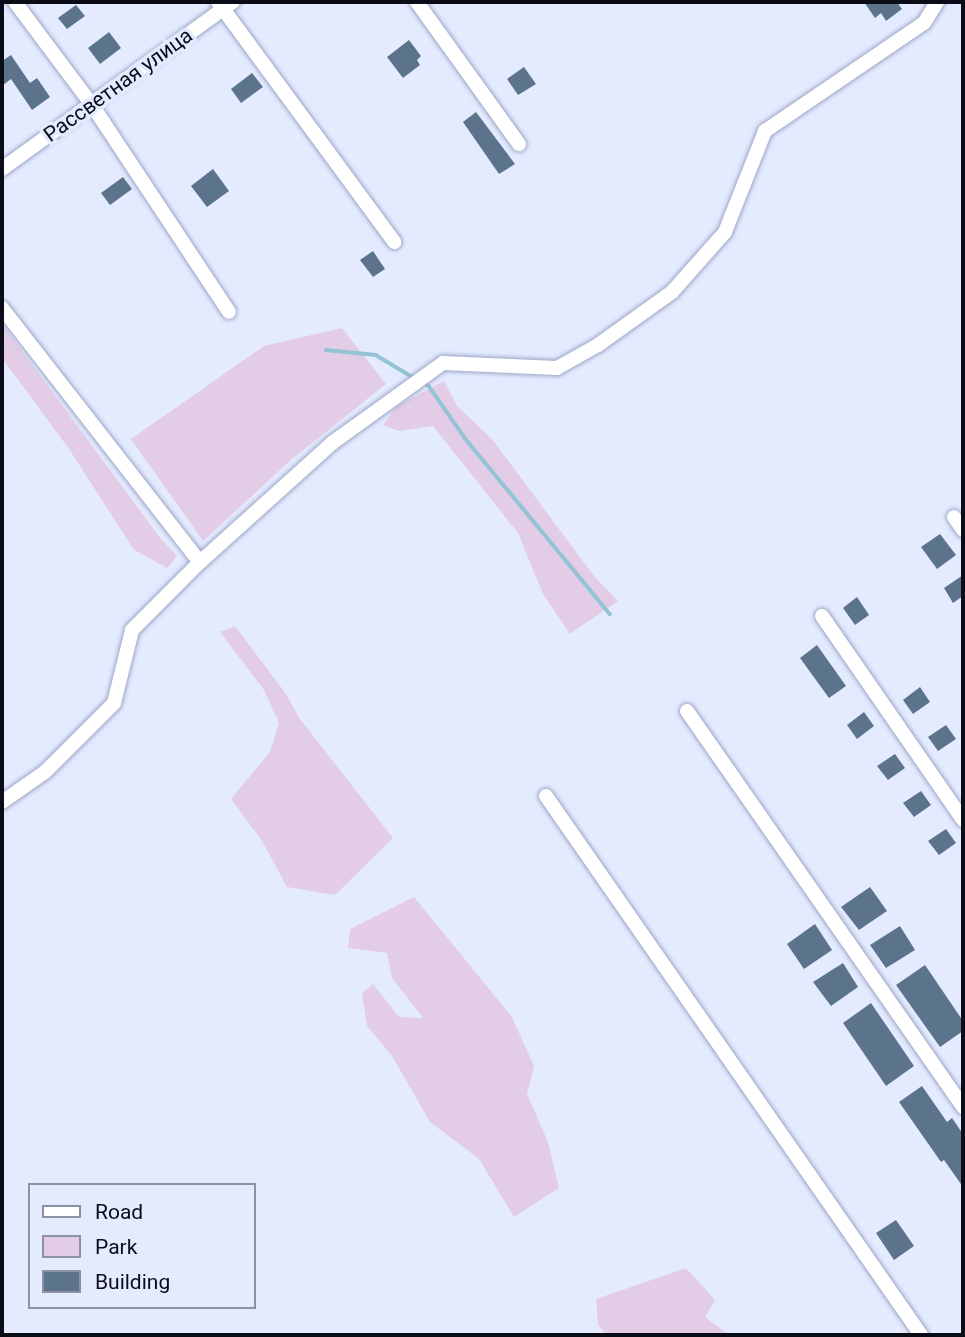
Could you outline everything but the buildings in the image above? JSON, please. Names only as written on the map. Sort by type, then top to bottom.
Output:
[{"type":"street","points":[[15,2],[92,105],[229,312]]},
{"type":"street","points":[[417,2],[519,144]]},
{"type":"street","points":[[2,802],[45,772],[114,702],[132,630],[200,562],[332,443],[443,363],[557,368],[598,345],[672,292],[725,232],[765,131],[924,23],[937,2]]},
{"type":"street","points":[[225,4],[394,242]]},
{"type":"street","name":"Рассветная улица","points":[[2,169],[225,4]]},
{"type":"street","points":[[2,308],[200,562]]},
{"type":"street","points":[[954,517],[963,530]]},
{"type":"street","points":[[822,616],[963,820]]},
{"type":"street","points":[[687,711],[963,1107]]},
{"type":"street","points":[[546,796],[922,1335]]},
{"type":"green space","points":[[2,324],[161,539],[177,556],[167,568],[134,550],[69,449],[2,358]]},
{"type":"green space","points":[[342,328],[386,384],[292,459],[203,541],[131,439],[264,346]]},
{"type":"green space","points":[[444,381],[457,406],[492,439],[594,576],[618,601],[570,634],[543,594],[518,533],[433,426],[399,431],[383,425],[397,406]]},
{"type":"green space","points":[[235,626],[286,694],[300,719],[393,838],[335,895],[287,887],[262,841],[231,799],[270,752],[279,723],[264,690],[220,632]]},
{"type":"green space","points":[[414,897],[512,1017],[534,1066],[527,1094],[548,1142],[559,1188],[514,1217],[479,1159],[430,1122],[392,1056],[367,1026],[362,993],[373,984],[399,1017],[423,1018],[392,978],[387,953],[348,948],[350,929]]},
{"type":"green space","points":[[686,1268],[715,1300],[705,1317],[729,1335],[607,1335],[598,1325],[596,1299]]},
{"type":"waterway","points":[[326,350],[376,355],[416,379]]},
{"type":"waterway","points":[[423,382],[429,386],[465,438],[610,614]]}]
